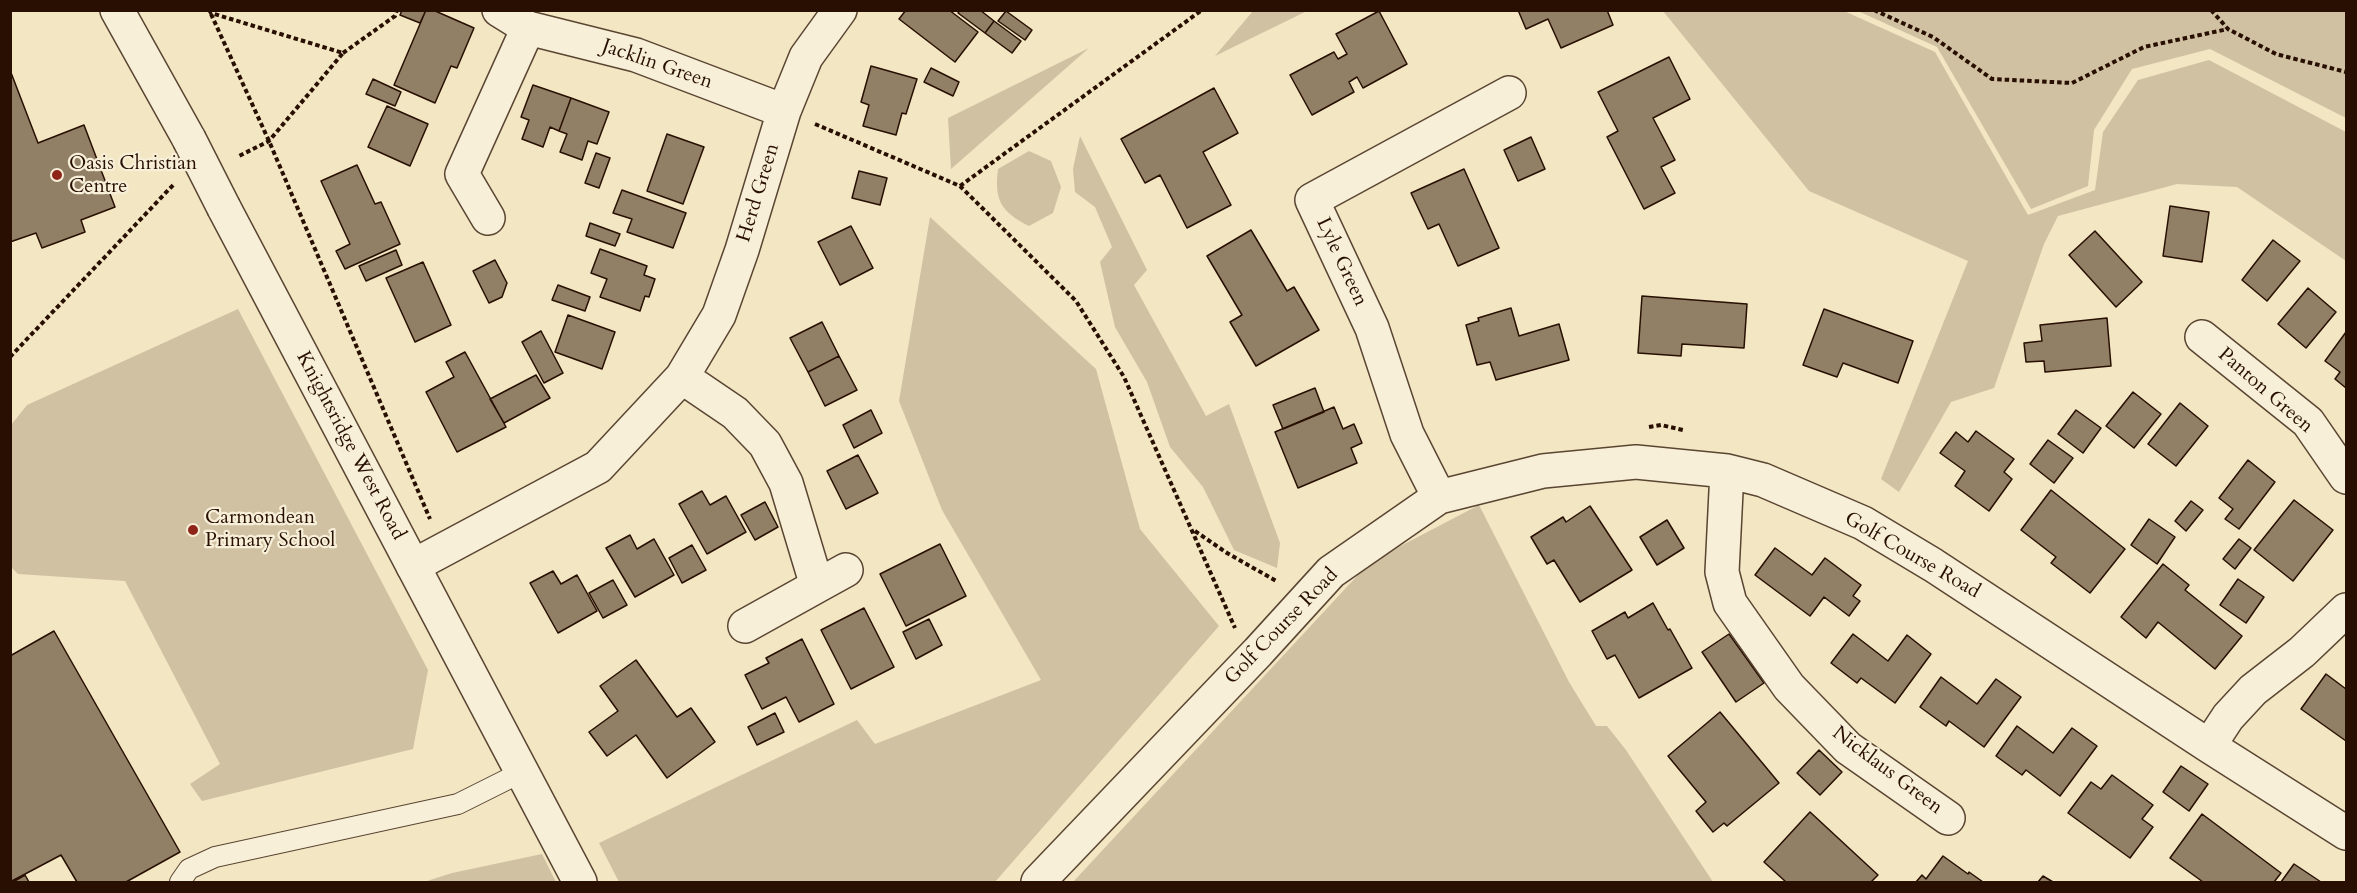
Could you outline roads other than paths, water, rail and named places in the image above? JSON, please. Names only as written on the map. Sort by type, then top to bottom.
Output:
[{"type":"street","name":"Knightsridge West Road","points":[[117,10],[189,139],[580,882]]},
{"type":"street","name":"Jacklin Green","points":[[499,10],[528,28],[636,55],[784,111]]},
{"type":"street","name":"Herd Green","points":[[413,567],[598,467],[682,377],[719,315],[742,250],[784,111],[806,57],[840,10]]},
{"type":"street","points":[[488,219],[462,174],[528,28]]},
{"type":"street","name":"Lyle Green","points":[[1439,497],[1407,434],[1372,328],[1312,200],[1509,93]]},
{"type":"street","name":"Panton Green","points":[[2202,337],[2308,422],[2346,477]]},
{"type":"street","points":[[682,377],[735,413],[765,444],[786,483],[818,586]]},
{"type":"street","name":"Golf Course Road","points":[[1038,882],[1258,652],[1331,572],[1439,497],[1543,471],[1636,462],[1728,471],[1763,480],[1863,523],[1933,565],[2346,833]]},
{"type":"street","name":"Nicklaus Green","points":[[1728,471],[1722,572],[1730,603],[1789,687],[1848,748],[1948,818]]},
{"type":"street","points":[[745,626],[846,570]]},
{"type":"street","points":[[2210,746],[2228,717],[2253,690],[2302,652],[2346,610]]},
{"type":"lane","points":[[180,882],[189,869],[215,857],[458,804],[522,772]]},
{"type":"place","name":"Oasis Christian Centre","points":[[57,175]]},
{"type":"place","name":"Carmondean Primary School","points":[[193,530]]}]
